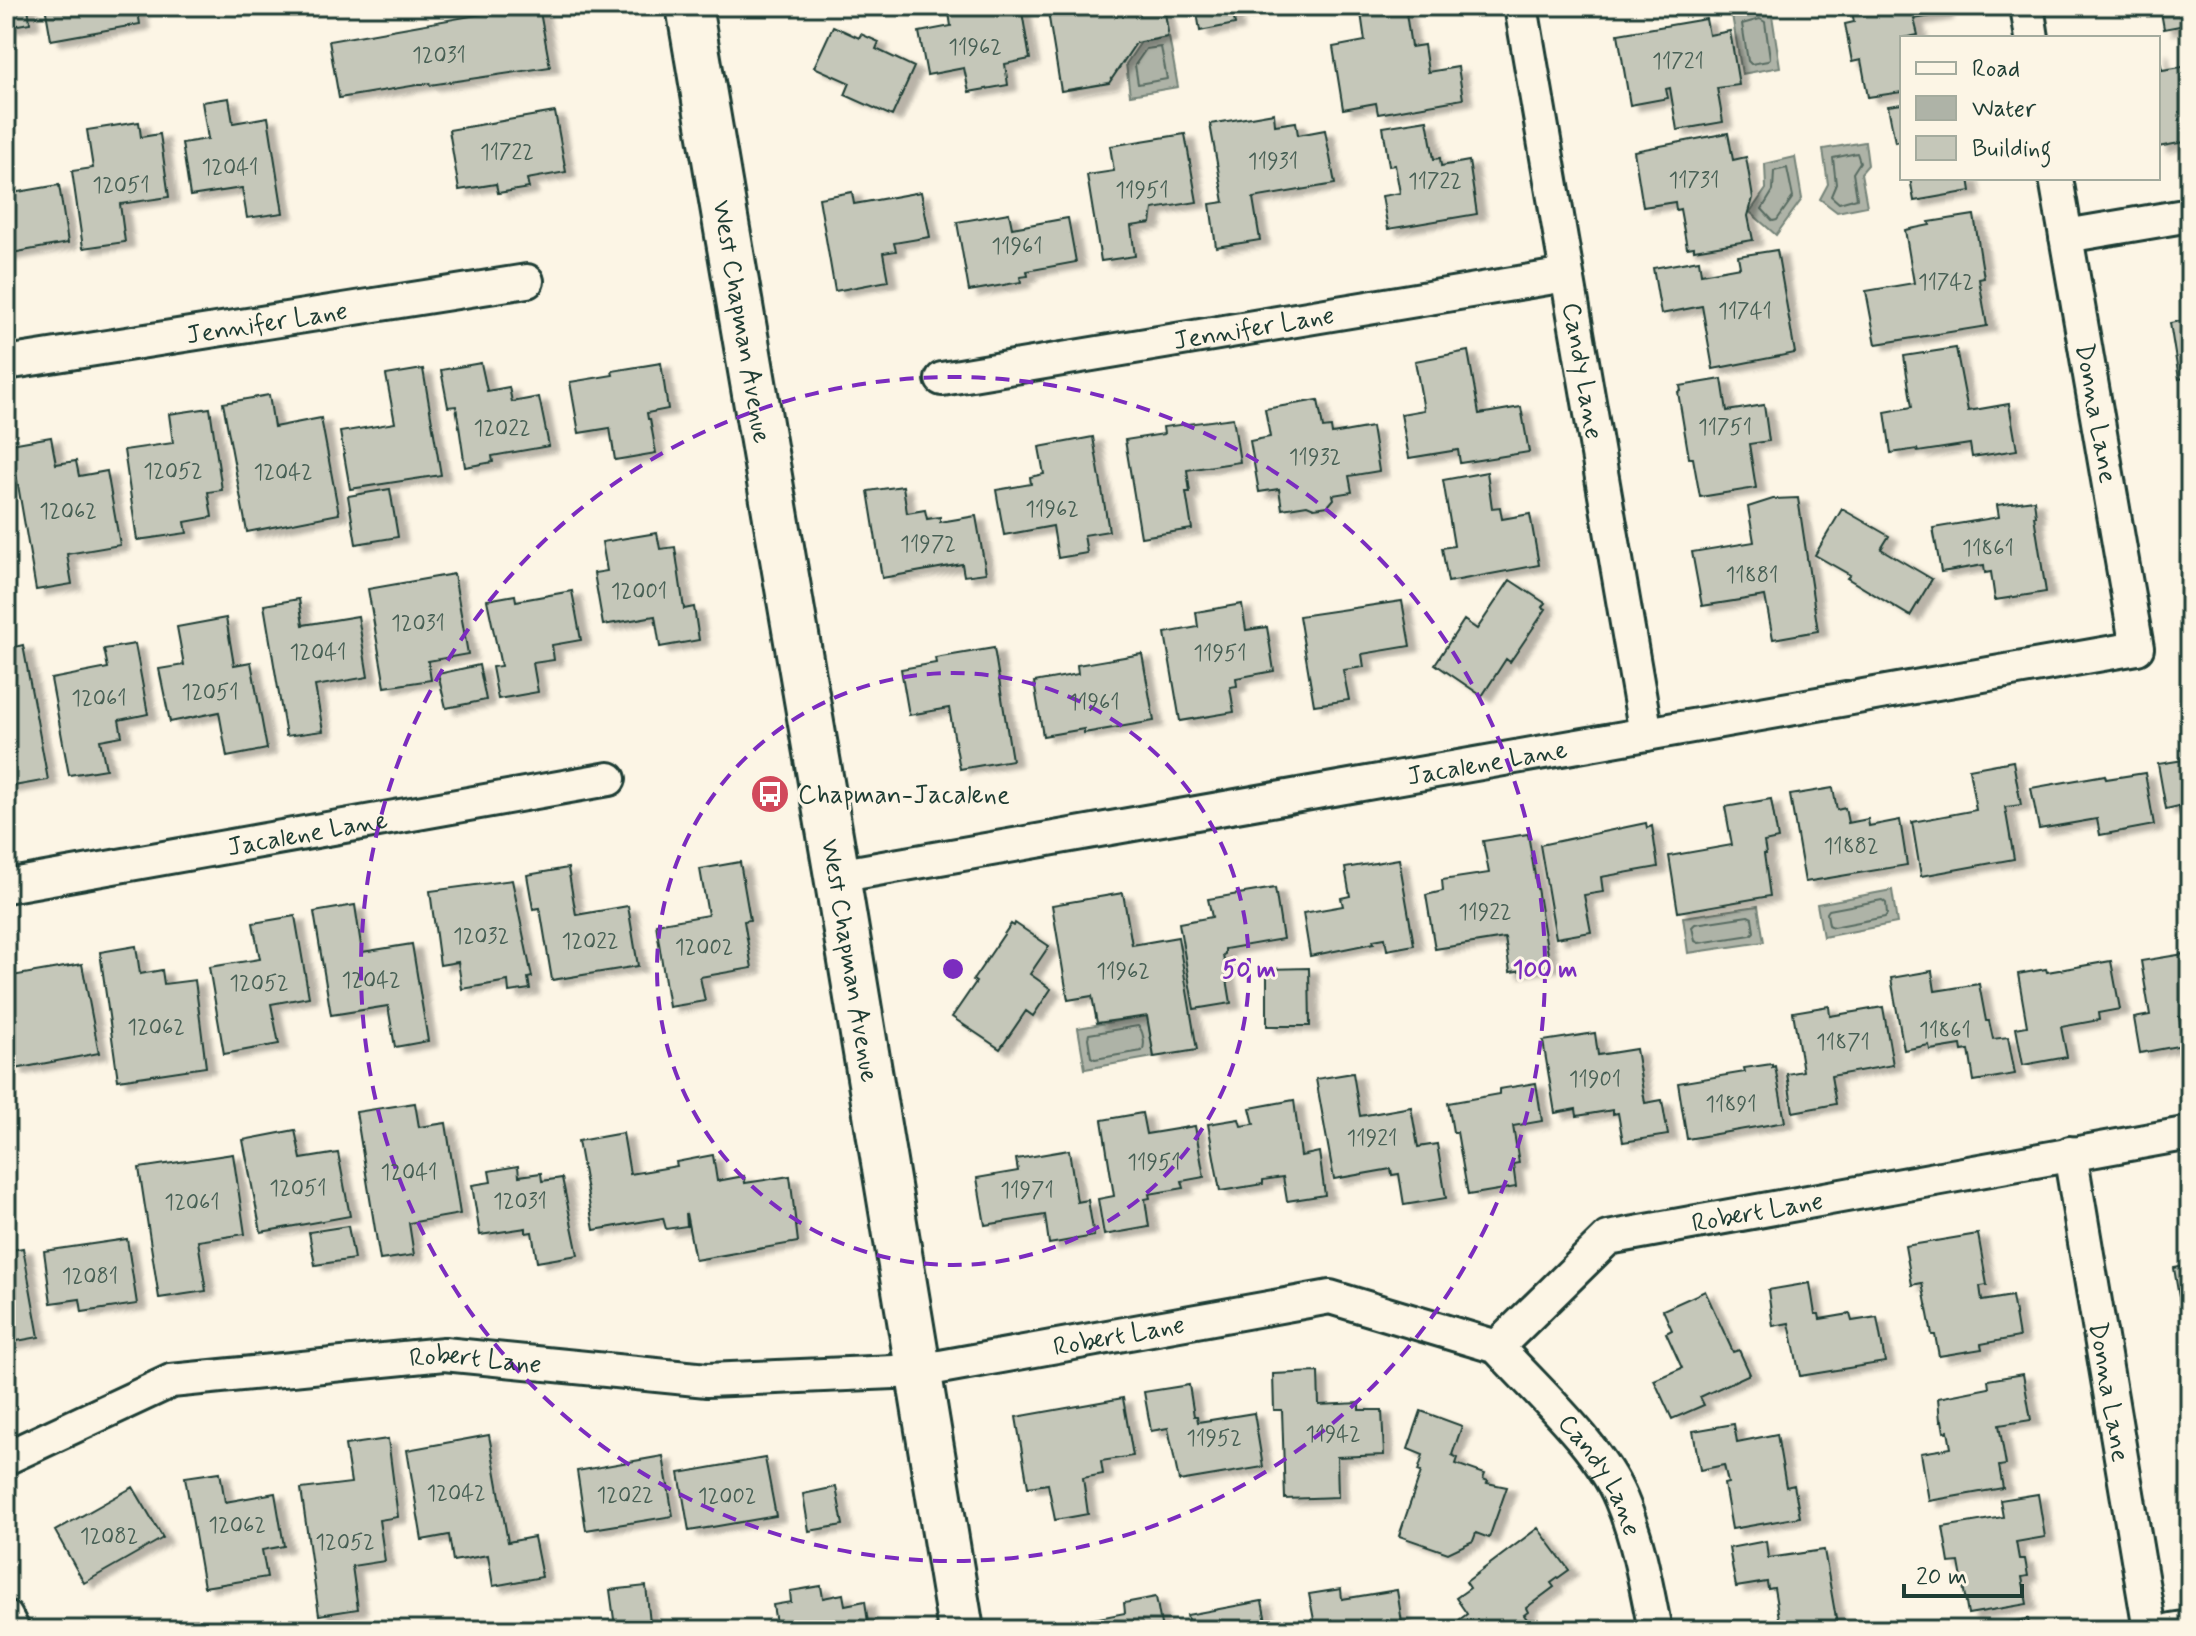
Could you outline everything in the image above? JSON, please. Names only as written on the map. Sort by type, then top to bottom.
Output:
[{"type":"main road","name":"West Chapman Avenue","points":[[689,6],[961,1630]]},
{"type":"street","name":"Candy Lane","points":[[1521,6],[1646,734]]},
{"type":"street","points":[[2027,6],[2032,36]]},
{"type":"street","name":"Donna Lane","points":[[2056,180],[2137,648]]},
{"type":"street","points":[[2066,236],[2190,215]]},
{"type":"street","name":"Jennifer Lane","points":[[942,379],[1566,275]]},
{"type":"street","name":"Jennifer Lane","points":[[6,363],[527,281]]},
{"type":"street","name":"Jacalene Lane","points":[[837,876],[2137,648]]},
{"type":"street","name":"Jacalene Lane","points":[[6,886],[609,779]]},
{"type":"street","name":"Robert Lane","points":[[6,1458],[171,1381],[429,1355],[707,1380],[918,1371],[1330,1297],[1497,1347],[1608,1238],[2190,1133]]},
{"type":"street","name":"Donna Lane","points":[[2070,1153],[2150,1630]]},
{"type":"street","name":"Candy Lane","points":[[1497,1347],[1585,1442],[1620,1497],[1641,1562],[1655,1630]]},
{"type":"street","points":[[6,1617],[13,1630]]},
{"type":"street","points":[[2171,1630],[2190,1627]]},
{"type":"water","points":[[1771,9],[1780,67],[1742,74],[1732,15]]},
{"type":"water","points":[[1169,37],[1178,87],[1130,95],[1126,64],[1141,42]]},
{"type":"water","points":[[1865,142],[1868,165],[1861,173],[1867,206],[1837,212],[1820,199],[1828,184],[1823,149]]},
{"type":"water","points":[[1795,157],[1802,199],[1776,235],[1750,212],[1766,189],[1765,164]]},
{"type":"water","points":[[1892,890],[1897,923],[1823,937],[1817,904]]},
{"type":"water","points":[[1758,906],[1764,942],[1688,953],[1683,917]]},
{"type":"water","points":[[1147,1016],[1154,1057],[1085,1069],[1078,1028]]},
{"type":"building","points":[[6,6],[28,6],[30,23],[6,27]]},
{"type":"building","points":[[45,6],[137,6],[140,24],[51,40]]},
{"type":"building","points":[[539,6],[550,67],[339,98],[329,41]]},
{"type":"building","points":[[987,6],[1021,6],[1030,59],[1005,64],[1008,85],[969,92],[964,68],[927,75],[919,32],[951,26],[949,13]]},
{"type":"building","points":[[1047,6],[1164,6],[1167,37],[1136,43],[1109,83],[1061,91]]},
{"type":"building","points":[[1196,6],[1276,6],[1233,13],[1235,24],[1200,31]]},
{"type":"building","points":[[1405,6],[1411,47],[1424,45],[1428,72],[1458,67],[1463,99],[1378,114],[1376,103],[1343,109],[1333,47],[1365,41],[1361,13]]},
{"type":"building","points":[[1851,6],[1943,6],[1944,14],[1914,19],[1918,35],[1900,36],[1900,92],[1868,97],[1861,60],[1852,62],[1845,24],[1854,22]]},
{"type":"building","points":[[2160,6],[2190,6],[2190,24],[2164,29]]},
{"type":"building","points":[[1706,19],[1709,35],[1730,31],[1739,85],[1717,88],[1723,122],[1677,130],[1670,88],[1666,89],[1668,98],[1630,105],[1618,34]]},
{"type":"building","points":[[833,26],[859,38],[861,34],[879,42],[876,49],[914,67],[892,116],[845,95],[850,83],[814,67]]},
{"type":"building","points":[[2190,59],[2190,141],[2160,147],[2160,60],[2162,70],[2188,66],[2187,60]]},
{"type":"building","points":[[229,98],[233,123],[268,117],[283,213],[247,218],[242,188],[190,196],[182,143],[208,139],[202,102]]},
{"type":"building","points":[[1900,104],[1900,141],[1895,142],[1888,106]]},
{"type":"building","points":[[555,112],[566,172],[527,179],[529,188],[498,193],[496,184],[459,190],[449,130]]},
{"type":"building","points":[[1274,113],[1275,125],[1296,122],[1298,135],[1325,130],[1335,184],[1253,198],[1260,240],[1216,247],[1210,204],[1224,202],[1210,124]]},
{"type":"building","points":[[1427,120],[1434,159],[1440,158],[1441,166],[1469,161],[1477,214],[1388,229],[1382,196],[1400,193],[1395,165],[1389,166],[1383,127]]},
{"type":"building","points":[[139,122],[141,137],[160,134],[169,197],[120,204],[125,242],[83,248],[72,171],[93,168],[87,130]]},
{"type":"building","points":[[1728,133],[1733,160],[1746,157],[1753,198],[1748,216],[1753,240],[1694,250],[1694,247],[1687,248],[1680,209],[1676,210],[1675,202],[1643,207],[1634,151]]},
{"type":"building","points":[[1185,134],[1197,202],[1153,209],[1151,223],[1131,226],[1135,256],[1101,261],[1087,175],[1114,171],[1110,146]]},
{"type":"building","points":[[1910,180],[1969,180],[1971,191],[1914,201]]},
{"type":"building","points":[[59,185],[68,243],[6,254],[6,194]]},
{"type":"building","points":[[852,192],[854,204],[921,192],[930,237],[894,243],[896,251],[883,253],[888,281],[835,291],[819,198]]},
{"type":"building","points":[[1009,213],[1012,228],[1068,218],[1076,262],[1027,271],[1028,276],[1020,277],[1021,282],[969,291],[957,222]]},
{"type":"building","points":[[1974,215],[1984,278],[1979,279],[1987,326],[1876,344],[1866,291],[1914,283],[1905,230],[1930,225],[1929,222]]},
{"type":"building","points":[[1777,250],[1795,353],[1713,369],[1702,306],[1661,314],[1653,268],[1699,260],[1701,274],[1740,267],[1738,256]]},
{"type":"building","points":[[2190,319],[2190,377],[2179,379],[2170,323]]},
{"type":"building","points":[[1956,348],[1968,411],[2009,404],[2017,450],[1972,457],[1970,444],[1891,453],[1885,412],[1912,407],[1904,356]]},
{"type":"building","points":[[1468,351],[1479,414],[1521,407],[1529,452],[1460,463],[1458,450],[1409,458],[1401,414],[1424,410],[1415,361]]},
{"type":"building","points":[[481,363],[487,391],[509,387],[512,402],[539,397],[549,446],[492,456],[493,462],[465,467],[456,406],[448,407],[441,370]]},
{"type":"building","points":[[661,363],[668,409],[647,413],[656,453],[615,460],[610,428],[579,433],[570,382]]},
{"type":"building","points":[[423,369],[441,475],[350,489],[340,432],[395,423],[386,375]]},
{"type":"building","points":[[1722,379],[1727,411],[1764,405],[1769,441],[1749,444],[1756,488],[1700,497],[1693,458],[1689,458],[1678,392],[1681,391],[1680,386]]},
{"type":"building","points":[[269,395],[274,427],[321,418],[339,514],[247,532],[223,403]]},
{"type":"building","points":[[1318,400],[1323,428],[1331,427],[1332,434],[1372,427],[1379,471],[1349,476],[1352,492],[1333,495],[1334,499],[1328,506],[1282,509],[1279,489],[1259,492],[1250,441],[1270,437],[1265,409]]},
{"type":"building","points":[[210,408],[222,490],[208,492],[212,517],[185,522],[187,533],[137,540],[124,450],[173,443],[169,414]]},
{"type":"building","points":[[1233,418],[1240,462],[1187,470],[1190,492],[1186,492],[1192,529],[1141,537],[1125,440],[1164,434],[1163,427]]},
{"type":"building","points":[[51,437],[56,464],[76,461],[79,476],[107,471],[120,545],[67,554],[72,584],[36,590],[11,444]]},
{"type":"building","points":[[1093,437],[1109,531],[1084,535],[1087,553],[1058,558],[1053,526],[1004,535],[996,490],[1031,484],[1030,477],[1044,474],[1039,447]]},
{"type":"building","points":[[1487,472],[1492,508],[1500,507],[1502,519],[1530,514],[1539,565],[1448,582],[1442,548],[1454,546],[1443,480]]},
{"type":"building","points":[[903,486],[907,513],[925,510],[927,519],[940,517],[940,522],[976,516],[986,573],[964,576],[962,564],[882,578],[868,491]]},
{"type":"building","points":[[390,489],[398,537],[356,544],[348,496]]},
{"type":"building","points":[[1798,498],[1818,631],[1773,639],[1765,596],[1702,606],[1692,552],[1754,542],[1748,507],[1773,499]]},
{"type":"building","points":[[2034,500],[2046,592],[1995,600],[1991,572],[1985,573],[1984,565],[1941,572],[1933,528],[1999,517],[1997,505]]},
{"type":"building","points":[[1842,509],[1889,536],[1881,549],[1932,579],[1910,616],[1815,555]]},
{"type":"building","points":[[657,533],[660,549],[675,547],[684,609],[694,607],[699,640],[660,647],[655,616],[603,625],[594,573],[607,571],[602,542]]},
{"type":"building","points":[[454,574],[468,654],[428,661],[431,680],[385,687],[368,589]]},
{"type":"building","points":[[1510,580],[1545,603],[1542,607],[1546,609],[1510,662],[1506,659],[1482,696],[1435,664],[1464,620],[1477,629]]},
{"type":"building","points":[[572,591],[581,640],[552,645],[554,660],[533,663],[538,692],[498,699],[492,667],[501,666],[487,600],[515,595],[516,601]]},
{"type":"building","points":[[299,599],[303,625],[358,616],[368,677],[315,686],[323,731],[286,736],[264,605]]},
{"type":"building","points":[[1402,601],[1410,646],[1362,654],[1364,667],[1343,670],[1349,700],[1314,705],[1299,616]]},
{"type":"building","points":[[1242,604],[1246,630],[1267,627],[1274,671],[1236,678],[1237,686],[1230,687],[1234,712],[1180,721],[1165,633],[1198,627],[1196,612]]},
{"type":"building","points":[[226,618],[234,665],[251,662],[267,749],[227,757],[219,712],[170,722],[159,669],[184,665],[177,627]]},
{"type":"building","points":[[135,644],[148,714],[119,720],[122,736],[100,740],[106,769],[69,775],[51,679],[108,668],[104,649]]},
{"type":"building","points":[[23,645],[48,780],[8,787],[6,649]]},
{"type":"building","points":[[994,648],[1012,760],[960,769],[949,708],[909,715],[901,669],[936,663],[935,658]]},
{"type":"building","points":[[1142,654],[1154,721],[1084,733],[1084,729],[1043,736],[1034,682],[1078,674],[1077,665]]},
{"type":"building","points":[[479,665],[486,700],[446,708],[438,674]]},
{"type":"building","points":[[2190,759],[2188,857],[2179,806],[2166,809],[2158,764]]},
{"type":"building","points":[[2013,761],[2021,805],[2005,807],[2014,859],[1921,876],[1912,822],[1976,810],[1969,769]]},
{"type":"building","points":[[2145,773],[2154,825],[2100,835],[2097,819],[2039,829],[2031,788],[2105,775],[2106,779]]},
{"type":"building","points":[[1833,788],[1837,810],[1845,808],[1848,823],[1868,819],[1869,826],[1900,820],[1907,865],[1805,882],[1790,795]]},
{"type":"building","points":[[1771,799],[1778,839],[1764,842],[1770,896],[1678,912],[1669,856],[1732,845],[1725,807]]},
{"type":"building","points":[[1646,823],[1647,828],[1652,826],[1658,867],[1601,877],[1603,892],[1584,895],[1591,932],[1556,938],[1540,845]]},
{"type":"building","points":[[1528,834],[1550,966],[1510,972],[1505,938],[1435,949],[1426,895],[1443,891],[1442,880],[1489,873],[1483,841]]},
{"type":"building","points":[[1399,859],[1414,945],[1387,950],[1385,938],[1310,956],[1303,913],[1343,906],[1341,898],[1350,896],[1345,868]]},
{"type":"building","points":[[740,862],[750,920],[744,921],[752,968],[700,977],[705,1001],[669,1007],[656,924],[708,915],[700,869]]},
{"type":"building","points":[[568,868],[576,915],[628,906],[638,966],[552,980],[540,908],[533,909],[527,875]]},
{"type":"building","points":[[512,880],[532,977],[528,978],[530,989],[509,992],[508,981],[462,989],[458,962],[440,965],[430,891]]},
{"type":"building","points":[[1275,888],[1283,939],[1225,949],[1223,955],[1231,1003],[1194,1009],[1179,923],[1212,917],[1208,899]]},
{"type":"building","points":[[1123,893],[1132,945],[1178,937],[1197,1050],[1154,1057],[1147,1016],[1097,1023],[1092,996],[1068,1000],[1052,905]]},
{"type":"building","points":[[355,905],[362,952],[412,944],[428,1041],[395,1047],[388,1006],[331,1015],[314,912]]},
{"type":"building","points":[[295,916],[309,997],[271,1004],[279,1044],[224,1054],[209,967],[260,959],[253,923]]},
{"type":"building","points":[[1015,923],[1049,946],[1030,974],[1051,989],[1033,1016],[1026,1011],[1000,1049],[952,1017],[976,982],[973,980],[1011,924],[1014,926]]},
{"type":"building","points":[[136,946],[140,974],[162,970],[164,984],[195,980],[206,1067],[118,1080],[100,952]]},
{"type":"building","points":[[2190,953],[2190,1010],[2179,1017],[2183,1045],[2140,1053],[2134,1018],[2150,1015],[2141,961]]},
{"type":"building","points":[[2111,961],[2120,1009],[2098,1013],[2099,1020],[2061,1027],[2067,1057],[2023,1065],[2016,1028],[2027,1026],[2018,974]]},
{"type":"building","points":[[82,964],[99,1053],[15,1069],[6,1017],[6,977]]},
{"type":"building","points":[[1309,968],[1310,1026],[1267,1026],[1267,969]]},
{"type":"building","points":[[1932,971],[1935,991],[1979,984],[1993,1039],[2008,1037],[2015,1074],[1974,1081],[1969,1050],[1962,1051],[1961,1045],[1930,1050],[1929,1045],[1904,1050],[1891,978]]},
{"type":"building","points":[[1829,1006],[1830,1016],[1883,1007],[1893,1065],[1831,1076],[1836,1104],[1793,1112],[1787,1074],[1803,1071],[1793,1012]]},
{"type":"building","points":[[1595,1033],[1598,1055],[1636,1049],[1645,1103],[1662,1100],[1668,1135],[1623,1142],[1618,1113],[1613,1114],[1613,1110],[1577,1116],[1576,1109],[1555,1113],[1543,1041]]},
{"type":"building","points":[[1772,1064],[1772,1067],[1775,1066],[1785,1122],[1687,1139],[1678,1083],[1745,1072],[1744,1068]]},
{"type":"building","points":[[1353,1073],[1360,1116],[1411,1107],[1418,1147],[1437,1144],[1446,1198],[1404,1205],[1399,1174],[1392,1175],[1391,1169],[1334,1179],[1316,1079]]},
{"type":"building","points":[[1536,1083],[1542,1121],[1513,1126],[1519,1163],[1513,1164],[1516,1187],[1468,1195],[1457,1132],[1453,1132],[1448,1103],[1499,1094],[1499,1089]]},
{"type":"building","points":[[1294,1100],[1301,1156],[1319,1152],[1325,1195],[1287,1201],[1283,1177],[1263,1180],[1263,1184],[1220,1191],[1208,1124],[1239,1119],[1241,1126],[1254,1124],[1250,1108]]},
{"type":"building","points":[[415,1103],[419,1127],[446,1123],[460,1214],[409,1223],[414,1255],[380,1260],[356,1112]]},
{"type":"building","points":[[1142,1113],[1146,1134],[1195,1126],[1204,1177],[1182,1181],[1184,1188],[1149,1194],[1150,1198],[1145,1199],[1149,1227],[1104,1235],[1098,1199],[1114,1196],[1102,1120]]},
{"type":"building","points":[[295,1130],[301,1159],[338,1153],[350,1216],[261,1232],[243,1140]]},
{"type":"building","points":[[623,1133],[630,1174],[677,1166],[676,1162],[713,1155],[717,1181],[744,1176],[745,1183],[790,1176],[798,1242],[695,1260],[686,1213],[687,1226],[666,1229],[663,1218],[594,1230],[578,1141]]},
{"type":"building","points":[[1069,1150],[1077,1202],[1088,1200],[1094,1236],[1049,1244],[1045,1215],[985,1225],[977,1178],[1018,1171],[1016,1159]]},
{"type":"building","points":[[233,1154],[245,1234],[198,1241],[206,1291],[159,1298],[139,1168]]},
{"type":"building","points":[[518,1166],[519,1176],[541,1173],[542,1181],[562,1178],[578,1255],[537,1262],[532,1232],[526,1233],[526,1228],[480,1235],[472,1185],[491,1182],[489,1171]]},
{"type":"building","points":[[348,1226],[354,1259],[315,1265],[309,1232]]},
{"type":"building","points":[[1978,1234],[1987,1285],[1980,1286],[1982,1301],[2012,1296],[2019,1337],[1981,1344],[1982,1349],[1939,1356],[1922,1283],[1912,1285],[1905,1246]]},
{"type":"building","points":[[127,1239],[137,1304],[82,1312],[80,1299],[51,1303],[44,1251]]},
{"type":"building","points":[[23,1248],[39,1337],[6,1343],[6,1251]]},
{"type":"building","points":[[2190,1265],[2190,1307],[2181,1309],[2174,1268]]},
{"type":"building","points":[[1810,1283],[1815,1314],[1819,1314],[1820,1319],[1850,1314],[1852,1321],[1877,1317],[1885,1362],[1800,1376],[1789,1323],[1773,1326],[1768,1290]]},
{"type":"building","points":[[1705,1291],[1733,1352],[1739,1350],[1750,1374],[1700,1397],[1704,1405],[1672,1419],[1654,1380],[1682,1368],[1666,1333],[1672,1330],[1663,1310]]},
{"type":"building","points":[[1318,1372],[1319,1405],[1359,1403],[1359,1410],[1382,1410],[1384,1455],[1337,1457],[1338,1497],[1285,1499],[1282,1410],[1274,1410],[1273,1374]]},
{"type":"building","points":[[2023,1374],[2031,1420],[1999,1425],[2006,1465],[1999,1466],[2003,1488],[1929,1501],[1921,1453],[1951,1448],[1948,1431],[1944,1432],[1940,1421],[1938,1398],[1989,1388],[1988,1380]]},
{"type":"building","points":[[1189,1385],[1194,1416],[1197,1416],[1198,1422],[1254,1413],[1263,1467],[1179,1481],[1168,1428],[1151,1431],[1144,1392]]},
{"type":"building","points":[[1123,1398],[1133,1456],[1101,1461],[1103,1474],[1083,1478],[1088,1514],[1055,1520],[1048,1484],[1028,1487],[1016,1417]]},
{"type":"building","points":[[1421,1411],[1462,1426],[1452,1455],[1458,1458],[1456,1464],[1485,1474],[1483,1479],[1487,1483],[1507,1487],[1489,1538],[1476,1533],[1473,1541],[1448,1553],[1399,1536],[1421,1472],[1418,1471],[1423,1455],[1408,1449]]},
{"type":"building","points":[[1734,1424],[1737,1442],[1777,1434],[1786,1487],[1794,1485],[1800,1517],[1732,1529],[1724,1465],[1700,1470],[1693,1431]]},
{"type":"building","points":[[489,1435],[508,1542],[534,1537],[542,1577],[493,1586],[488,1555],[453,1561],[449,1535],[422,1540],[407,1450]]},
{"type":"building","points":[[388,1439],[398,1517],[379,1520],[385,1561],[352,1566],[358,1609],[319,1615],[301,1489],[351,1483],[345,1445]]},
{"type":"building","points":[[663,1456],[673,1516],[586,1530],[577,1471]]},
{"type":"building","points":[[765,1458],[776,1516],[689,1531],[679,1473]]},
{"type":"building","points":[[220,1472],[225,1502],[275,1493],[284,1546],[262,1550],[267,1577],[204,1587],[185,1477]]},
{"type":"building","points":[[133,1487],[163,1538],[84,1583],[55,1531]]},
{"type":"building","points":[[836,1487],[843,1525],[809,1531],[803,1494]]},
{"type":"building","points":[[2038,1494],[2045,1537],[2016,1542],[2019,1559],[2025,1559],[2028,1576],[2022,1577],[2027,1604],[1968,1614],[1959,1562],[1949,1563],[1943,1527],[2003,1517],[2000,1500]]},
{"type":"building","points":[[1538,1528],[1569,1570],[1551,1583],[1554,1587],[1526,1608],[1528,1612],[1524,1615],[1535,1630],[1466,1630],[1459,1620],[1467,1614],[1456,1598],[1470,1588],[1466,1582]]},
{"type":"building","points":[[1766,1541],[1768,1558],[1824,1550],[1838,1630],[1781,1630],[1774,1588],[1768,1589],[1767,1582],[1736,1587],[1729,1548]]},
{"type":"building","points":[[646,1586],[650,1623],[615,1627],[610,1590]]},
{"type":"building","points":[[821,1586],[823,1598],[843,1594],[845,1605],[865,1601],[869,1630],[777,1630],[773,1605],[791,1602],[790,1591]]},
{"type":"building","points":[[1341,1589],[1342,1599],[1397,1590],[1403,1629],[1422,1626],[1423,1630],[1316,1630],[1309,1594]]},
{"type":"building","points":[[1156,1597],[1162,1630],[1055,1630],[1125,1613],[1124,1603]]},
{"type":"building","points":[[1262,1601],[1267,1627],[1297,1622],[1299,1630],[1190,1630],[1187,1615]]},
{"type":"building","points":[[2028,1619],[2030,1630],[1962,1630]]},
{"type":"place","name":"Chapman-Jacalene","points":[[770,794]]}]
